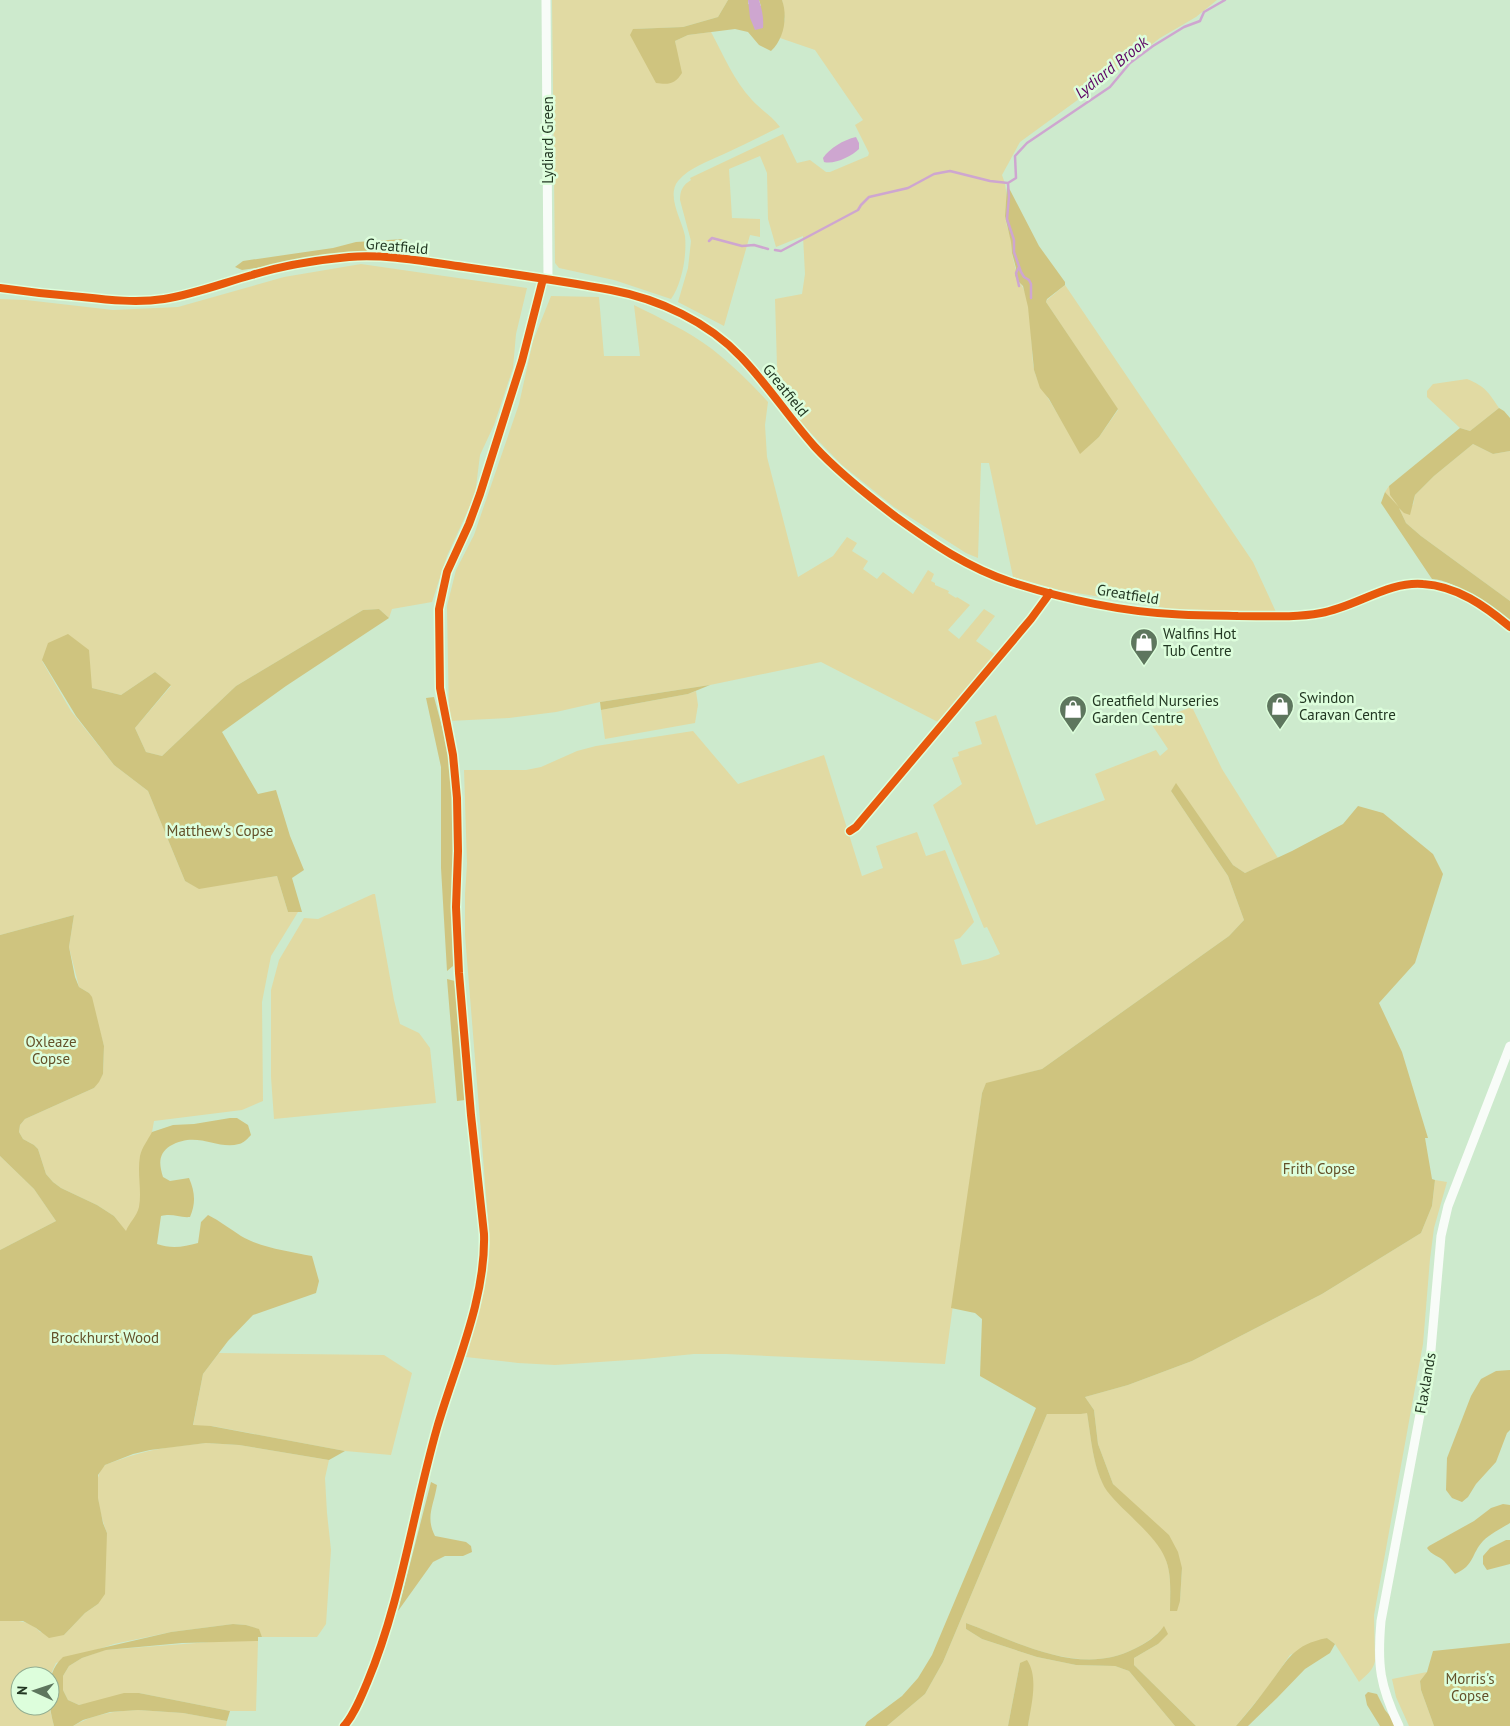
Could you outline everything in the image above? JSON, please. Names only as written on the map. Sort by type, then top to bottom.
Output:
[{"type":"street","name":"Lydiard Green","points":[[344,1726],[365,1687],[387,1628],[437,1428],[472,1316],[482,1273],[484,1234],[468,1085],[457,939],[458,851],[456,788],[453,755],[440,688],[439,609],[448,572],[480,494],[522,361],[545,279],[546,0]]},
{"type":"street","name":"Greatfield","points":[[0,288],[31,293],[103,299],[153,300],[191,293],[256,273],[301,263],[333,258],[368,256],[435,263],[545,279],[640,297],[678,312],[704,327],[739,355],[809,441],[855,486],[948,553],[984,572],[1063,596],[1152,612],[1189,615],[1290,616],[1320,613],[1349,606],[1397,586],[1428,584],[1449,588],[1469,597],[1482,604],[1510,627]]},
{"type":"street","name":"Flaxlands","points":[[1399,1726],[1385,1695],[1381,1678],[1379,1638],[1430,1361],[1442,1236],[1448,1206],[1510,1046]]},
{"type":"shaded area","points":[[552,0],[728,0],[718,17],[683,27],[634,29],[676,47],[675,41],[688,35],[711,32],[729,67],[746,93],[780,127],[700,165],[678,181],[675,187],[674,201],[685,236],[685,252],[681,277],[671,299],[614,280],[559,268],[555,263]]},
{"type":"shaded area","points":[[748,0],[759,0],[763,28],[755,30],[750,18]]},
{"type":"shaded area","points":[[782,0],[1217,0],[1196,17],[1160,38],[1020,142],[1002,175],[1006,193],[1006,222],[1011,238],[1017,280],[1026,296],[1029,308],[1035,374],[1080,453],[1099,437],[1118,410],[1046,302],[1065,285],[1253,562],[1276,612],[1171,609],[1059,590],[1013,577],[989,463],[981,463],[978,558],[966,553],[894,507],[842,465],[801,423],[772,379],[777,366],[775,299],[802,294],[805,274],[803,236],[776,247],[768,219],[767,173],[760,156],[729,169],[732,218],[760,219],[760,237],[750,235],[724,326],[678,302],[688,268],[691,241],[680,196],[682,188],[691,180],[690,178],[783,134],[797,163],[810,160],[826,172],[868,156],[869,153],[855,125],[863,120],[815,50],[780,38],[785,19]]},
{"type":"shaded area","points":[[856,137],[859,149],[856,152],[838,161],[824,162],[823,158],[833,148],[846,140]]},
{"type":"shaded area","points":[[361,264],[527,288],[516,334],[513,368],[494,425],[480,455],[475,495],[447,556],[432,602],[392,609],[389,618],[379,609],[363,610],[236,686],[162,756],[146,752],[135,728],[171,686],[155,672],[121,695],[92,688],[42,661],[71,711],[114,765],[148,791],[185,881],[199,888],[277,876],[288,912],[298,912],[271,956],[262,1002],[263,1101],[242,1110],[154,1121],[152,1132],[154,1243],[126,1232],[114,1216],[53,1182],[46,1174],[38,1149],[23,1139],[19,1132],[20,1125],[25,1119],[94,1088],[103,1074],[104,1046],[89,993],[79,987],[69,947],[74,915],[0,935],[0,299],[26,300],[113,310],[178,307],[284,277]]},
{"type":"shaded area","points":[[551,296],[599,297],[604,356],[640,356],[634,305],[703,342],[727,361],[768,402],[765,425],[767,457],[798,577],[833,556],[847,537],[857,543],[852,551],[868,561],[863,569],[877,579],[883,572],[913,594],[928,570],[934,574],[931,581],[935,585],[949,591],[948,593],[970,605],[948,630],[959,639],[984,609],[995,616],[976,641],[996,655],[938,722],[821,662],[710,685],[600,702],[556,712],[509,718],[449,721],[447,606],[456,570],[474,535],[519,404],[533,341]]},
{"type":"shaded area","points":[[1467,379],[1478,384],[1486,391],[1499,408],[1470,431],[1460,428],[1427,397],[1427,391],[1433,384]]},
{"type":"shaded area","points":[[1473,444],[1493,454],[1510,451],[1510,601],[1406,523],[1399,508],[1385,492],[1389,486],[1390,495],[1413,505],[1415,495],[1434,476]]},
{"type":"shaded area","points":[[696,691],[698,705],[695,723],[605,739],[601,710]]},
{"type":"shaded area","points":[[1192,707],[1222,769],[1278,858],[1245,873],[1233,865],[1176,784],[1171,791],[1228,876],[1244,920],[1229,936],[1042,1069],[986,1084],[982,1093],[945,1364],[726,1354],[694,1354],[555,1365],[466,1357],[482,1298],[490,1244],[465,935],[467,864],[464,770],[526,770],[541,767],[577,751],[596,746],[693,731],[738,784],[824,755],[862,876],[883,868],[876,846],[917,832],[926,856],[945,850],[974,922],[960,938],[954,940],[962,965],[1000,954],[987,927],[984,928],[933,805],[962,784],[952,758],[959,756],[958,752],[982,744],[975,722],[996,715],[1036,825],[1105,800],[1095,774],[1156,750],[1160,756],[1168,749],[1150,722]]},
{"type":"shaded area","points":[[375,894],[400,1024],[419,1033],[430,1048],[436,1103],[274,1119],[271,1077],[271,990],[279,960],[304,918],[318,919]]},
{"type":"shaded area","points":[[0,1156],[34,1189],[56,1221],[0,1250]]},
{"type":"shaded area","points":[[1435,1180],[1447,1182],[1434,1228],[1423,1344],[1374,1615],[1375,1661],[1373,1668],[1367,1675],[1359,1682],[1335,1644],[1327,1638],[1290,1655],[1268,1687],[1236,1726],[1196,1726],[1134,1665],[1134,1658],[1158,1644],[1164,1627],[1150,1640],[1134,1649],[1113,1657],[1092,1659],[1049,1654],[966,1623],[966,1629],[982,1639],[1037,1657],[1076,1665],[1115,1666],[1129,1671],[1175,1726],[1028,1726],[1033,1688],[1020,1663],[1008,1726],[887,1726],[925,1694],[943,1662],[1047,1414],[1081,1414],[1087,1412],[1093,1452],[1102,1482],[1113,1498],[1147,1531],[1161,1548],[1165,1557],[1170,1577],[1170,1611],[1180,1601],[1182,1568],[1113,1484],[1098,1444],[1094,1410],[1085,1397],[1128,1385],[1192,1361],[1322,1294],[1421,1233],[1432,1206]]},
{"type":"shaded area","points":[[219,1353],[384,1355],[412,1373],[391,1455],[345,1451],[212,1426],[193,1426],[203,1374]]},
{"type":"shaded area","points":[[206,1443],[239,1445],[329,1460],[325,1478],[331,1550],[326,1624],[317,1637],[262,1637],[258,1629],[246,1625],[233,1624],[171,1632],[114,1644],[56,1663],[55,1666],[10,1666],[10,1716],[52,1716],[54,1726],[0,1726],[0,1621],[27,1623],[40,1632],[64,1635],[85,1613],[98,1604],[107,1533],[98,1499],[97,1489],[100,1472],[109,1463],[130,1456],[173,1447]]},
{"type":"shaded area","points":[[223,1641],[258,1641],[256,1711],[230,1711],[139,1693],[79,1705],[68,1700],[63,1690],[63,1676],[69,1666],[82,1658],[105,1650]]},
{"type":"shaded area","points":[[1427,1672],[1420,1681],[1421,1690],[1434,1726],[1409,1726],[1396,1697],[1392,1679]]},
{"type":"shaded area","points":[[138,1710],[183,1713],[227,1721],[226,1726],[73,1726],[104,1714]]},
{"type":"green space","points":[[728,0],[748,0],[748,4],[761,6],[759,0],[782,0],[785,13],[784,27],[779,40],[771,51],[759,45],[748,32],[735,29],[688,35],[675,41],[682,73],[671,83],[656,83],[630,35],[633,29],[683,27],[718,17]]},
{"type":"green space","points":[[1007,187],[1039,246],[1065,282],[1065,285],[1047,299],[1046,302],[1118,409],[1099,437],[1080,454],[1049,399],[1040,388],[1034,370],[1028,307],[1023,286],[1015,275],[1016,268],[1005,216]]},
{"type":"green space","points":[[404,239],[405,253],[376,251],[242,270],[235,267],[243,261],[333,248],[356,242]]},
{"type":"green space","points":[[1499,408],[1510,418],[1510,451],[1493,454],[1473,444],[1434,476],[1415,495],[1410,515],[1404,513],[1399,508],[1406,523],[1421,536],[1510,601],[1510,624],[1483,603],[1452,584],[1432,579],[1381,503],[1385,492],[1399,507],[1390,495],[1389,486],[1460,428],[1470,431]]},
{"type":"green space","name":"Matthew's Copse","points":[[379,609],[389,618],[286,686],[222,732],[258,794],[276,790],[290,836],[304,870],[292,878],[302,912],[288,912],[277,876],[199,889],[185,881],[148,791],[114,765],[76,716],[42,660],[48,643],[68,634],[89,650],[92,688],[121,695],[155,672],[171,685],[135,728],[146,752],[162,756],[236,686],[363,610]]},
{"type":"green space","points":[[710,685],[688,694],[601,710],[600,702]]},
{"type":"green space","points":[[434,697],[448,749],[455,850],[452,886],[453,966],[447,971],[441,868],[441,767],[426,698]]},
{"type":"green space","name":"Frith Copse","points":[[1176,783],[1233,865],[1245,873],[1343,824],[1358,806],[1383,813],[1433,854],[1443,874],[1415,963],[1379,1003],[1402,1052],[1428,1138],[1425,1138],[1432,1179],[1435,1180],[1432,1206],[1421,1233],[1322,1294],[1192,1361],[1128,1385],[1085,1397],[1094,1410],[1098,1444],[1113,1484],[1169,1535],[1178,1552],[1182,1568],[1180,1601],[1177,1611],[1170,1611],[1169,1570],[1161,1549],[1147,1532],[1113,1499],[1102,1483],[1093,1453],[1087,1413],[1047,1414],[943,1662],[925,1694],[887,1726],[865,1726],[867,1722],[902,1696],[918,1678],[932,1655],[1036,1408],[980,1376],[982,1319],[975,1313],[951,1308],[982,1093],[986,1083],[1042,1069],[1229,936],[1244,920],[1228,876],[1171,791]]},
{"type":"green space","name":"Brockhurst Wood","points":[[74,915],[69,947],[79,987],[92,997],[104,1046],[103,1074],[94,1088],[25,1119],[20,1125],[19,1132],[23,1139],[38,1149],[46,1174],[53,1182],[114,1216],[126,1231],[139,1207],[140,1156],[152,1132],[173,1125],[194,1124],[230,1118],[237,1118],[248,1125],[251,1135],[241,1143],[222,1145],[189,1140],[170,1146],[163,1152],[160,1164],[163,1177],[170,1181],[189,1178],[193,1188],[194,1202],[190,1217],[161,1216],[157,1244],[167,1247],[178,1247],[198,1243],[201,1222],[208,1215],[249,1240],[275,1249],[312,1256],[319,1281],[316,1293],[253,1315],[228,1341],[203,1374],[193,1425],[211,1426],[345,1451],[329,1460],[239,1445],[206,1443],[150,1450],[133,1454],[105,1465],[98,1475],[98,1498],[107,1533],[105,1594],[98,1604],[85,1613],[64,1635],[49,1638],[23,1621],[0,1621],[0,1250],[56,1221],[34,1189],[0,1156],[0,935]]},
{"type":"green space","points":[[447,979],[455,981],[457,985],[465,1100],[457,1101]]},
{"type":"green space","points":[[1510,1370],[1510,1430],[1507,1433],[1496,1462],[1462,1502],[1452,1498],[1446,1490],[1447,1458],[1471,1396],[1481,1379],[1496,1371]]},
{"type":"green space","points":[[431,1482],[437,1485],[430,1517],[435,1536],[466,1542],[471,1546],[472,1552],[463,1556],[445,1556],[433,1562],[398,1611]]},
{"type":"green space","points":[[1503,1504],[1510,1505],[1510,1523],[1483,1541],[1469,1563],[1461,1571],[1455,1574],[1444,1561],[1427,1548],[1474,1521],[1491,1508]]},
{"type":"green space","points":[[1510,1540],[1510,1564],[1487,1570],[1483,1564],[1483,1556],[1490,1548]]},
{"type":"green space","points":[[966,1623],[1049,1654],[1092,1659],[1113,1657],[1134,1649],[1158,1633],[1164,1626],[1168,1634],[1158,1644],[1134,1658],[1134,1665],[1196,1726],[1175,1726],[1129,1671],[1115,1666],[1076,1665],[1037,1657],[982,1639],[966,1629]]},
{"type":"green space","points":[[233,1624],[259,1629],[262,1637],[258,1637],[258,1641],[182,1643],[106,1650],[82,1658],[69,1666],[63,1676],[63,1690],[68,1700],[79,1705],[124,1693],[139,1693],[230,1711],[227,1721],[183,1713],[138,1710],[110,1712],[83,1720],[73,1726],[54,1726],[52,1716],[60,1716],[60,1666],[56,1666],[63,1657],[171,1632]]},
{"type":"green space","points":[[1327,1638],[1335,1644],[1330,1653],[1305,1669],[1248,1726],[1236,1726],[1286,1661],[1298,1649]]},
{"type":"green space","name":"Morris's Copse","points":[[1510,1643],[1510,1726],[1434,1726],[1421,1690],[1420,1681],[1427,1672],[1433,1651]]},
{"type":"green space","points":[[1027,1660],[1033,1675],[1032,1701],[1028,1726],[1008,1726],[1020,1663]]},
{"type":"green space","points":[[1368,1692],[1377,1694],[1385,1710],[1398,1726],[1380,1726],[1367,1705],[1365,1695]]},
{"type":"waterway","name":"Lydiard Brook","points":[[1031,298],[1031,284],[1021,272],[1014,252],[1014,240],[1007,219],[1008,183],[1016,178],[1015,156],[1027,143],[1110,87],[1130,63],[1184,27],[1200,21],[1204,12],[1225,0]]},
{"type":"waterway","name":"Lydiard Brook","points":[[775,250],[781,251],[858,210],[869,197],[908,188],[934,174],[950,171],[990,181],[1008,183]]},
{"type":"waterway","name":"Lydiard Brook","points":[[709,241],[712,238],[742,246],[754,245],[768,249]]},
{"type":"waterway","points":[[1019,267],[1016,273],[1019,286]]},
{"type":"cycle path","points":[[0,288],[113,300],[154,300],[187,294],[264,271],[325,260],[364,256],[422,261],[629,294],[665,306],[714,333],[741,357],[796,425],[834,466],[896,517],[965,562],[995,576],[1090,603],[1180,615],[1311,615],[1347,606],[1397,586],[1423,584],[1447,589],[1470,598],[1510,627]]},
{"type":"cycle path","points":[[344,1726],[348,1722],[365,1688],[389,1621],[428,1460],[468,1332],[480,1283],[484,1234],[471,1115],[459,973],[456,907],[457,798],[453,755],[440,688],[439,609],[447,572],[469,524],[480,494],[522,361],[543,279]]},
{"type":"cycle path","points":[[850,831],[856,827],[1031,619],[1050,593]]},
{"type":"place","name":"Walfins Hot Tub Centre","points":[[1144,666]]},
{"type":"place","name":"Swindon Caravan Centre","points":[[1280,730]]},
{"type":"place","name":"Greatfield Nurseries Garden Centre","points":[[1073,733]]},
{"type":"park label","name":"Oxleaze Copse","points":[[51,1050]]}]
